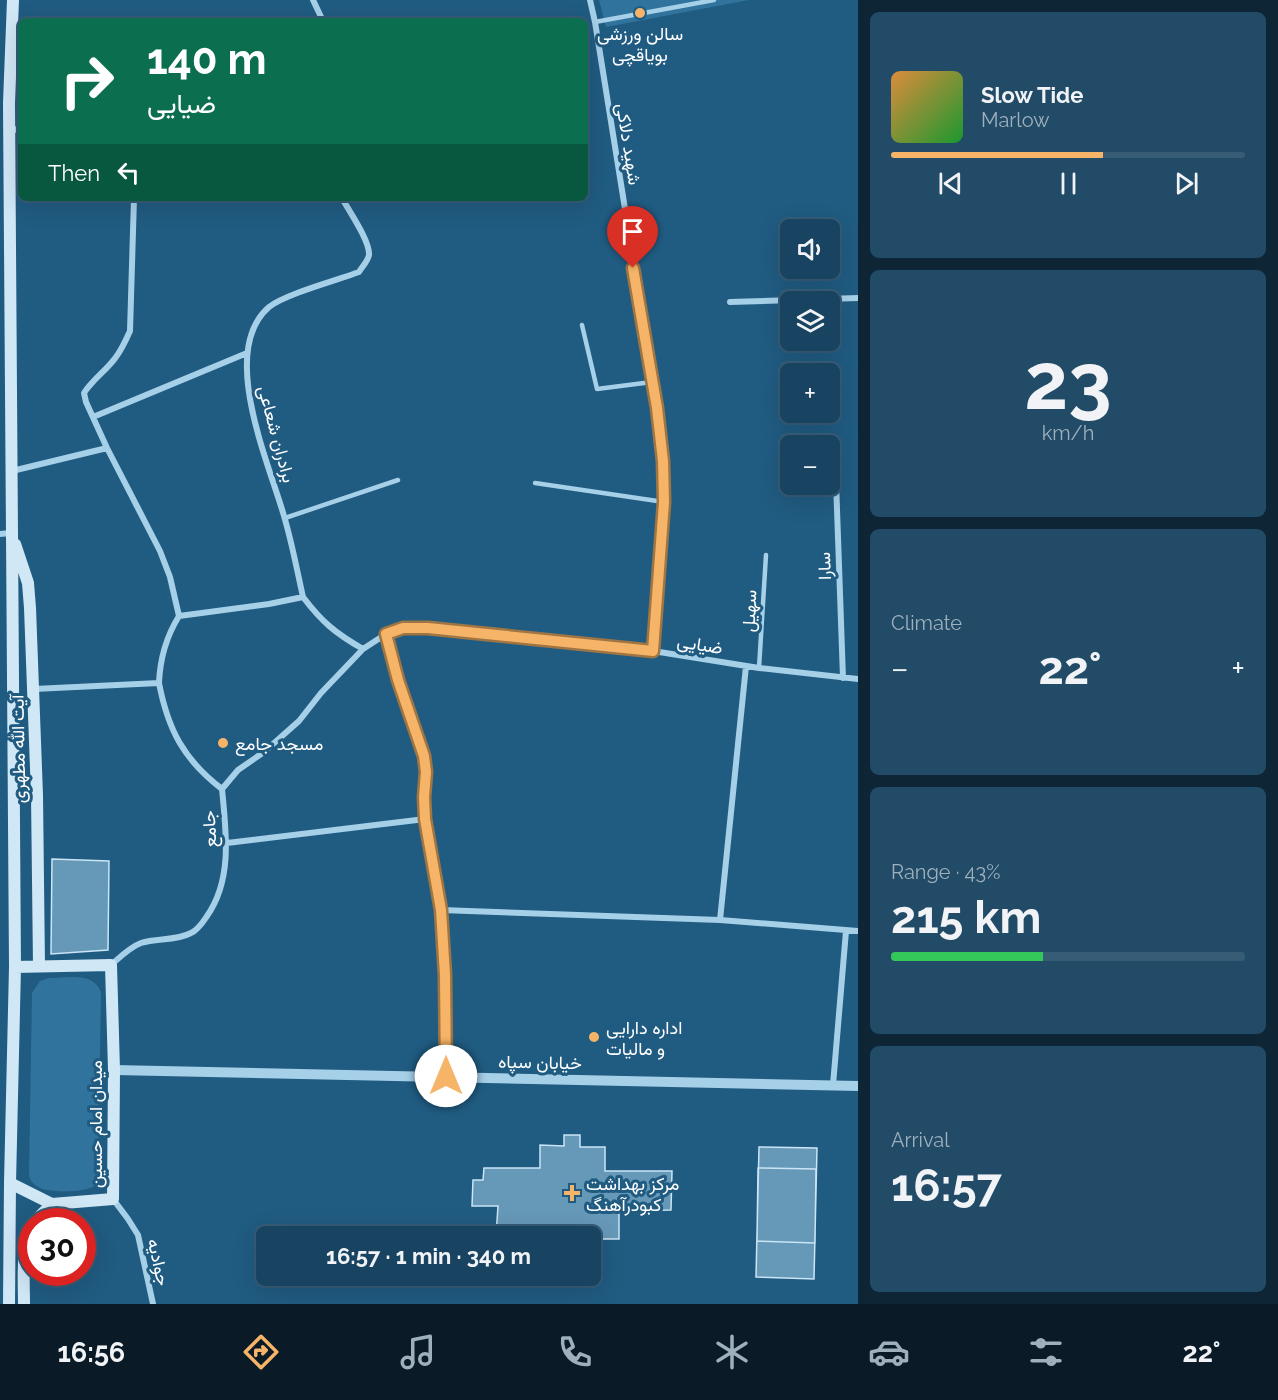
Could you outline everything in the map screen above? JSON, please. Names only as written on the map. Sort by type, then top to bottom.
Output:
[{"type":"main road","name":"آیت الله مطهری","points":[[13,0],[15,130],[6,534],[15,967]]},
{"type":"main road","name":"آیت الله مطهری","points":[[6,534],[28,583],[34,689],[39,966]]},
{"type":"main road","points":[[9,1304],[6,1176],[15,967],[111,965]]},
{"type":"main road","name":"میدان امام حسین","points":[[52,1204],[113,1199],[114,1070],[111,965]]},
{"type":"main road","points":[[6,1176],[52,1204],[48,1208]]},
{"type":"main road","points":[[24,1286],[24,1304]]},
{"type":"street","points":[[313,0],[322,18]]},
{"type":"street","name":"شهید دلاکی","points":[[590,0],[663,461],[664,502],[653,651]]},
{"type":"street","points":[[134,201],[130,331],[124,346],[84,393],[107,448],[160,551],[170,577],[178,616],[162,651],[159,683],[171,728],[190,761],[222,789]]},
{"type":"street","name":"برادران شعاعی","points":[[303,597],[285,518],[251,407],[246,381],[247,353],[261,317],[271,306],[359,272],[369,256],[366,242],[344,201]]},
{"type":"street","points":[[730,302],[858,298]]},
{"type":"street","points":[[93,417],[247,353]]},
{"type":"street","points":[[6,471],[107,448]]},
{"type":"street","name":"سارا","points":[[836,495],[843,678]]},
{"type":"street","points":[[178,616],[269,604],[303,597],[321,621],[343,638],[363,649]]},
{"type":"street","name":"ضیایی","points":[[363,649],[386,634],[403,628],[428,628],[653,651],[759,668],[858,679]]},
{"type":"street","points":[[386,634],[398,680],[424,756],[425,819],[441,910],[445,975],[446,1076]]},
{"type":"street","name":"جامع","points":[[111,965],[127,951],[141,943],[192,933],[201,925],[213,908],[220,886],[227,843],[222,789],[238,770],[264,753],[299,721],[321,693],[363,649]]},
{"type":"street","points":[[720,920],[746,666]]},
{"type":"street","points":[[34,689],[159,683]]},
{"type":"street","points":[[227,843],[425,819]]},
{"type":"street","points":[[441,910],[720,920],[858,931]]},
{"type":"street","points":[[833,1085],[846,931]]},
{"type":"street","name":"خیابان سپاه","points":[[114,1070],[858,1086]]},
{"type":"street","name":"جوادیه","points":[[113,1199],[138,1235],[153,1304]]},
{"type":"lane","points":[[595,22],[714,0]]},
{"type":"lane","points":[[582,324],[597,388],[652,382]]},
{"type":"lane","points":[[285,518],[398,480]]},
{"type":"lane","points":[[535,483],[664,502]]},
{"type":"lane","name":"سهیل","points":[[759,668],[766,555]]},
{"type":"shaded area","name":"سالن ورزشی بویاقچی","points":[[599,0],[749,0],[606,27]]},
{"type":"shaded area","points":[[49,978],[86,978],[97,985],[101,992],[98,1177],[94,1186],[83,1190],[43,1189],[35,1185],[29,1176],[32,993],[40,981]]},
{"type":"building","points":[[52,859],[109,861],[108,950],[51,954]]},
{"type":"building","name":"مرکز بهداشت کبودرآهنگ","points":[[564,1135],[580,1135],[580,1147],[605,1147],[605,1171],[672,1171],[671,1210],[619,1211],[619,1239],[601,1239],[601,1226],[497,1226],[498,1206],[472,1206],[473,1180],[483,1180],[484,1168],[540,1168],[540,1145],[564,1146]]},
{"type":"building","points":[[759,1147],[817,1148],[814,1279],[756,1277]]},
{"type":"building","points":[[758,1168],[816,1169],[815,1243],[757,1241]]},
{"type":"place","name":"سالن ورزشی بویاقچی","points":[[640,13]]},
{"type":"place","name":"مسجد جامع","points":[[223,743]]},
{"type":"place","name":"اداره دارایی و مالیات","points":[[594,1037]]},
{"type":"place","name":"مرکز بهداشت کبودرآهنگ","points":[[572,1193]]},
{"type":"route","points":[[446,1076],[445,975],[441,910],[425,819],[424,756],[398,680],[386,634],[403,628],[428,628],[653,651],[664,502],[663,461],[657,408],[633,268]]}]
